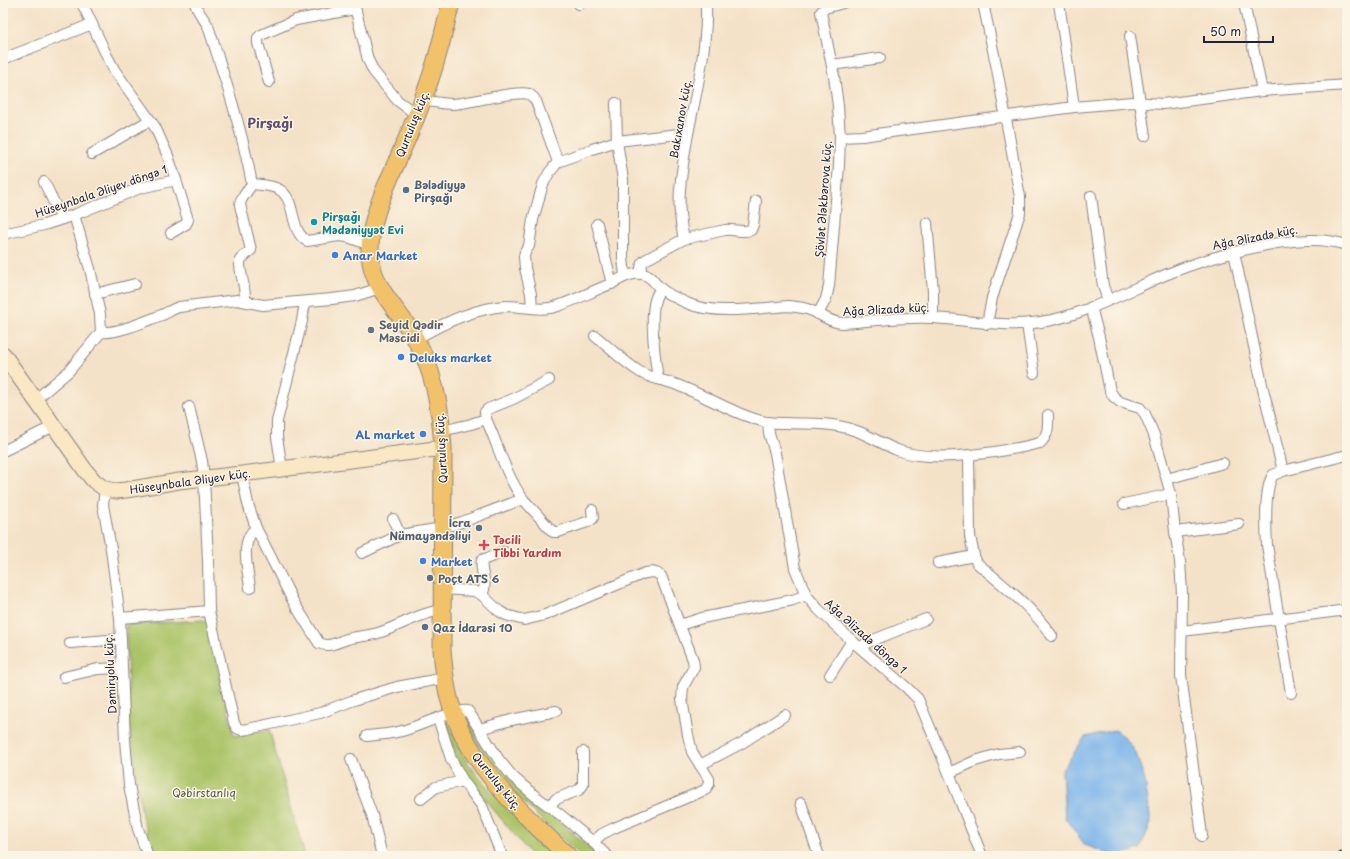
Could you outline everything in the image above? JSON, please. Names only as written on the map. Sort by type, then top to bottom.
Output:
[{"type":"main road","name":"Qurtuluş küç.","points":[[451,3],[437,58],[420,107],[383,193],[370,245],[371,263],[380,288],[416,339],[430,372],[437,399],[443,448],[442,650],[445,678],[446,716],[488,773],[522,812],[568,856]]},
{"type":"street","name":"Hüseynbala Əliyev döngə 1","points":[[3,234],[44,225],[74,215],[140,188],[176,180],[168,156],[155,127],[106,56],[82,3]]},
{"type":"street","points":[[195,3],[208,26],[224,75],[239,127],[252,184],[241,200],[240,205],[252,250],[240,260],[240,269],[245,285],[245,301]]},
{"type":"street","name":"Bakıxanov küç.","points":[[684,239],[678,205],[688,133],[703,57],[706,3]]},
{"type":"street","name":"Şövlət Ələkbərova küç.","points":[[818,314],[826,299],[829,286],[840,137],[838,106],[832,65],[821,12],[825,8],[843,3]]},
{"type":"street","points":[[983,3],[1006,117],[1020,197],[1020,213],[992,298],[987,324]]},
{"type":"street","points":[[1059,3],[1074,107]]},
{"type":"street","points":[[1244,3],[1262,92]]},
{"type":"street","points":[[269,82],[258,43],[258,38],[261,34],[296,20],[354,6],[368,60],[374,72],[398,101],[420,107],[441,103],[454,104],[515,94],[528,94],[536,101],[558,162]]},
{"type":"street","points":[[3,59],[92,24]]},
{"type":"street","points":[[1130,36],[1145,136]]},
{"type":"street","points":[[832,65],[880,58]]},
{"type":"street","points":[[840,137],[862,136],[1074,107],[1124,103],[1163,104],[1262,92],[1347,85]]},
{"type":"street","points":[[616,103],[617,141],[623,180],[623,258],[625,276]]},
{"type":"street","points":[[92,154],[150,120]]},
{"type":"street","points":[[532,308],[524,257],[531,240],[533,220],[543,184],[558,162],[617,141],[688,133]]},
{"type":"street","points":[[171,233],[186,224],[188,220],[176,180]]},
{"type":"street","points":[[44,182],[62,219]]},
{"type":"street","points":[[252,184],[276,188],[285,194],[300,236],[307,241],[339,236],[348,237],[370,245]]},
{"type":"street","points":[[1091,196],[1103,286],[1108,300]]},
{"type":"street","points":[[416,339],[442,325],[470,314],[505,306],[532,308],[555,307],[612,284],[625,276],[640,273],[642,263],[645,260],[684,239],[732,229],[747,232],[751,230],[753,225],[756,201]]},
{"type":"street","points":[[35,400],[68,372],[101,332],[100,314],[90,269],[74,215]]},
{"type":"street","points":[[927,223],[933,292],[933,318]]},
{"type":"street","points":[[597,224],[612,284]]},
{"type":"street","name":"Ağa Əlizadə küç.","points":[[640,273],[646,274],[650,277],[661,289],[691,305],[704,309],[721,310],[788,306],[808,309],[834,323],[907,318],[933,318],[1009,325],[1027,324],[1061,318],[1108,300],[1187,266],[1234,252],[1280,242],[1308,240],[1322,240],[1347,245]]},
{"type":"street","points":[[1234,252],[1263,389],[1283,471]]},
{"type":"street","points":[[95,294],[135,284]]},
{"type":"street","points":[[101,332],[107,333],[116,331],[160,316],[179,307],[226,300],[245,301],[263,305],[305,302],[345,298],[366,294],[380,288]]},
{"type":"street","points":[[658,378],[654,346],[653,317],[656,298],[661,289]]},
{"type":"street","points":[[282,468],[277,437],[278,421],[301,326],[305,302]]},
{"type":"street","points":[[1091,307],[1110,391],[1120,402],[1140,408],[1145,414],[1154,435],[1171,494],[1180,561],[1182,594],[1181,675],[1202,836]]},
{"type":"street","points":[[1027,324],[1034,373]]},
{"type":"street","points":[[595,336],[635,369],[650,377],[658,378],[677,385],[743,414],[768,422],[839,426],[859,432],[897,450],[910,454],[934,456],[969,455],[995,452],[1040,443],[1045,440],[1048,434],[1048,415]]},
{"type":"street","points":[[3,354],[85,470],[94,481],[105,489]]},
{"type":"street","points":[[550,380],[513,399],[488,408],[485,412],[486,419],[515,488],[553,532],[558,532],[590,521],[592,518],[592,510]]},
{"type":"street","points":[[189,407],[202,460],[204,478],[209,611],[234,723],[237,728],[242,730],[308,716],[383,690],[445,678]]},
{"type":"street","points":[[442,431],[486,419]]},
{"type":"street","name":"Ağa Əlizadə döngə 1","points":[[768,422],[769,433],[775,453],[795,568],[806,595],[818,609],[852,641],[918,699],[982,856]]},
{"type":"street","points":[[3,450],[54,426]]},
{"type":"street","name":"Hüseynbala Əliyev küç.","points":[[105,489],[116,491],[126,490],[204,478],[443,448]]},
{"type":"street","points":[[969,455],[971,514],[970,536],[977,563],[1033,611],[1052,636]]},
{"type":"street","points":[[1291,693],[1267,545],[1266,527],[1269,481],[1272,474],[1347,455]]},
{"type":"street","points":[[1167,479],[1223,463]]},
{"type":"street","points":[[242,474],[248,504],[256,528],[294,602],[319,643],[324,646],[329,646],[352,637],[378,633],[424,614],[442,610]]},
{"type":"street","name":"Dəmiryolu küç.","points":[[105,489],[103,505],[111,549],[120,618],[125,740],[129,785],[138,829],[148,856]]},
{"type":"street","points":[[1124,504],[1171,494]]},
{"type":"street","points":[[362,553],[400,535],[442,528],[523,499]]},
{"type":"street","points":[[394,519],[400,535]]},
{"type":"street","points":[[1175,532],[1239,524]]},
{"type":"street","points":[[250,588],[246,550],[250,532],[256,528]]},
{"type":"street","points":[[482,595],[485,589],[481,564],[482,560],[504,552]]},
{"type":"street","points":[[938,563],[974,556]]},
{"type":"street","points":[[442,589],[474,591],[482,595],[499,611],[514,618],[524,620],[534,618],[645,573],[657,573],[664,582],[693,660],[694,667],[683,687],[682,699],[692,752],[709,779],[709,784],[705,790],[614,828],[602,834],[593,842]]},
{"type":"street","points":[[680,625],[702,618],[793,600],[806,595]]},
{"type":"street","points":[[1182,631],[1347,610]]},
{"type":"street","points":[[120,618],[209,611]]},
{"type":"street","points":[[861,648],[866,643],[926,619]]},
{"type":"street","points":[[70,644],[121,639]]},
{"type":"street","points":[[830,675],[852,641]]},
{"type":"street","points":[[64,677],[98,669],[122,668]]},
{"type":"street","points":[[367,736],[386,735],[464,710],[468,711],[499,760],[513,777],[593,842],[607,856]]},
{"type":"street","points":[[480,729],[516,718],[556,711]]},
{"type":"street","points":[[700,765],[742,743],[786,715]]},
{"type":"street","points":[[446,716],[451,759],[463,781],[482,806],[502,856]]},
{"type":"street","points":[[549,806],[556,799],[579,790],[583,785],[583,752]]},
{"type":"street","points":[[949,772],[975,761],[999,754],[1020,752]]},
{"type":"street","points":[[351,759],[372,815],[382,856]]},
{"type":"street","points":[[421,799],[436,787],[463,781]]},
{"type":"street","points":[[801,803],[819,856]]},
{"type":"green space","name":"Qəbirstanlıq","points":[[203,620],[209,624],[234,736],[269,729],[305,856],[155,856],[142,816],[129,723],[126,625]]},
{"type":"green space","points":[[467,715],[544,808],[599,856],[581,856],[537,816],[516,794],[496,772],[482,752],[463,717]]},
{"type":"green space","points":[[448,722],[465,759],[509,811],[556,856],[532,856],[468,779],[457,760],[445,724]]},
{"type":"water","points":[[1115,730],[1125,737],[1136,753],[1145,781],[1151,823],[1140,849],[1115,856],[1085,845],[1065,818],[1062,770],[1085,737]]},
{"type":"railway","points":[[1337,856],[1347,849]]},
{"type":"place","name":"Bələdiyyə Pirşağı","points":[[406,190]]},
{"type":"place","name":"Pirşağı Mədəniyyət Evi","points":[[314,222]]},
{"type":"place","name":"Anar Market","points":[[335,255]]},
{"type":"place","name":"Seyid Qədir Məscidi","points":[[371,330]]},
{"type":"place","name":"Deluks market","points":[[401,357]]},
{"type":"place","name":"AL market","points":[[423,434]]},
{"type":"place","name":"İcra Nümayəndəliyi","points":[[479,528]]},
{"type":"place","name":"Təcili Tibbi Yardım","points":[[484,545]]},
{"type":"place","name":"Market","points":[[423,561]]},
{"type":"place","name":"Poçt ATS 6","points":[[430,578]]},
{"type":"place","name":"Qaz İdarəsi 10","points":[[425,627]]},
{"type":"district","name":"Pirşağı","points":[[270,122]]}]
